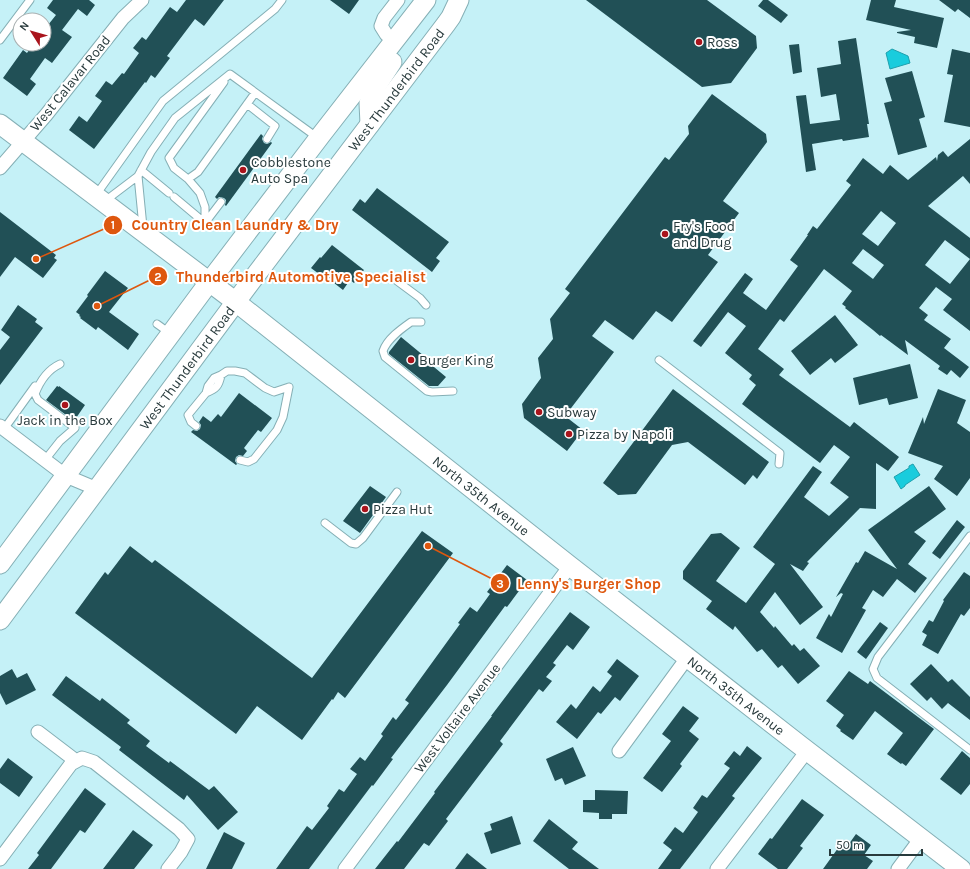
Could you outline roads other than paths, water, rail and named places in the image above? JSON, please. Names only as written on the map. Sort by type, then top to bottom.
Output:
[{"type":"main road","points":[[0,564],[66,476],[164,329],[210,282],[318,138],[426,0]]},
{"type":"main road","name":"West Thunderbird Road","points":[[0,620],[236,302],[451,17],[459,0]]},
{"type":"main road","points":[[370,124],[370,103],[375,88],[391,63],[408,24]]},
{"type":"main road","name":"North 35th Avenue","points":[[0,124],[236,302],[806,751],[960,869]]},
{"type":"street","name":"West Calavar Road","points":[[0,168],[46,115],[123,18],[142,0]]},
{"type":"street","points":[[394,41],[386,34],[382,26],[384,18],[398,0]]},
{"type":"street","points":[[2,427],[66,476],[97,489]]},
{"type":"street","name":"West Voltaire Avenue","points":[[345,869],[570,566]]},
{"type":"street","points":[[619,751],[688,658]]},
{"type":"street","points":[[38,732],[79,760],[94,762],[179,829],[188,839],[181,852],[168,869]]},
{"type":"street","points":[[717,869],[806,751]]},
{"type":"street","points":[[0,859],[71,764],[79,760]]},
{"type":"street","points":[[898,869],[921,838]]},
{"type":"lane","points":[[0,40],[30,0]]},
{"type":"lane","points":[[100,199],[163,101],[275,9],[282,0]]},
{"type":"lane","points":[[100,199],[140,173],[151,152],[175,118],[230,74]]},
{"type":"lane","points":[[230,74],[318,138]]},
{"type":"lane","points":[[205,223],[205,207],[200,193],[188,179],[174,168],[169,158],[230,74]]},
{"type":"lane","points":[[188,179],[198,172],[255,93]]},
{"type":"lane","points":[[247,104],[275,126],[267,139]]},
{"type":"lane","points":[[140,173],[172,195],[205,223]]},
{"type":"lane","points":[[140,173],[143,231]]},
{"type":"lane","points":[[205,223],[221,202]]},
{"type":"lane","points":[[397,281],[420,298],[426,305]]},
{"type":"lane","points":[[421,322],[411,322],[391,339],[383,351],[385,357],[427,391],[453,391]]},
{"type":"lane","points":[[659,360],[780,453],[779,464]]},
{"type":"lane","points":[[2,427],[33,389],[37,381],[48,367],[57,363],[60,364],[49,370],[40,382],[34,394],[38,400],[75,428],[60,442],[45,460]]},
{"type":"lane","points":[[196,426],[191,422],[188,416],[206,393],[208,386],[214,378],[221,376],[227,371],[245,373],[265,388],[274,392],[289,387],[283,417],[277,430],[254,459],[248,462],[240,460]]},
{"type":"lane","points":[[325,523],[351,543],[356,544],[363,538],[397,492]]},
{"type":"lane","points":[[970,536],[878,657],[874,669],[877,678],[970,750]]},
{"type":"water","points":[[892,49],[908,56],[910,63],[890,69],[886,53]]},
{"type":"water","points":[[913,464],[920,475],[901,489],[894,477]]},
{"type":"place","name":"Ross","points":[[699,42]]},
{"type":"place","name":"Cobblestone Auto Spa","points":[[243,170]]},
{"type":"place","name":"Fry's Food and Drug","points":[[665,234]]},
{"type":"place","name":"Country Clean Laundry & Dry","points":[[36,259]]},
{"type":"place","name":"Thunderbird Automotive Specialist","points":[[97,306]]},
{"type":"place","name":"Burger King","points":[[411,360]]},
{"type":"place","name":"Jack in the Box","points":[[65,405]]},
{"type":"place","name":"Subway","points":[[539,412]]},
{"type":"place","name":"Pizza by Napoli","points":[[569,434]]},
{"type":"place","name":"Pizza Hut","points":[[365,509]]},
{"type":"place","name":"Lenny's Burger Shop","points":[[428,546]]}]
